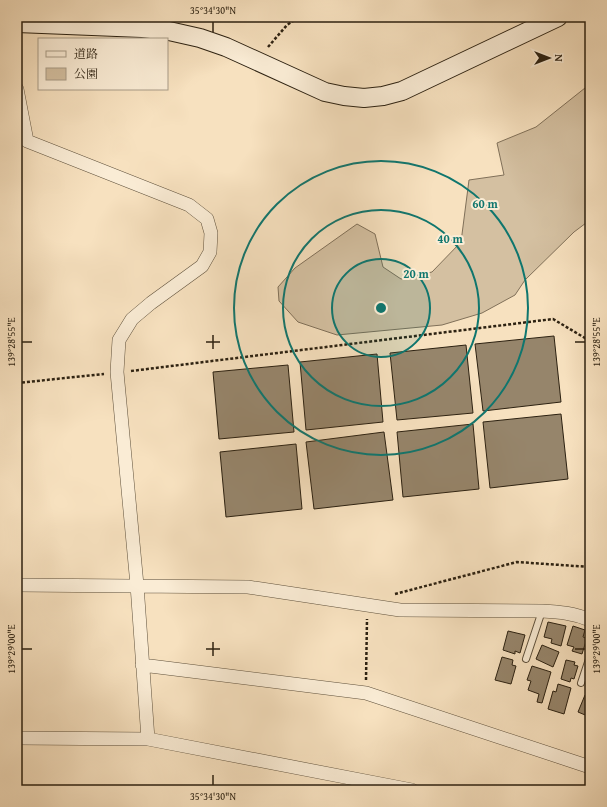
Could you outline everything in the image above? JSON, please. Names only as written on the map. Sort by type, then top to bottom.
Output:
[{"type":"street","points":[[17,23],[142,28],[169,31],[200,38],[226,47],[325,92],[364,98],[383,96],[402,91],[558,17]]},
{"type":"street","points":[[17,89],[22,142],[189,204],[207,219],[211,233],[210,252],[202,266],[151,303],[132,319],[119,340],[117,372],[137,585],[148,739]]},
{"type":"street","points":[[17,585],[248,587],[400,610],[564,612],[590,620]]},
{"type":"street","points":[[142,665],[366,693],[590,767]]},
{"type":"street","points":[[17,738],[148,739],[412,790]]},
{"type":"lane","points":[[526,659],[542,611]]},
{"type":"lane","points":[[581,683],[590,656]]},
{"type":"path","points":[[255,60],[287,25],[299,17]]},
{"type":"path","points":[[17,383],[553,319],[590,341]]},
{"type":"green space","points":[[590,84],[590,220],[574,232],[525,280],[515,295],[482,313],[442,325],[337,335],[298,322],[279,301],[278,287],[295,268],[357,224],[375,234],[383,267],[401,279],[432,272],[461,242],[469,180],[504,175],[497,143],[536,127]]},
{"type":"building","points":[[554,336],[561,402],[483,411],[475,344]]},
{"type":"building","points":[[466,345],[473,413],[397,420],[390,353]]},
{"type":"building","points":[[377,354],[383,422],[306,430],[300,362]]},
{"type":"building","points":[[288,365],[294,432],[219,439],[213,372]]},
{"type":"building","points":[[561,414],[568,479],[490,488],[483,422]]},
{"type":"building","points":[[473,424],[479,489],[403,497],[397,432]]},
{"type":"building","points":[[384,432],[393,500],[314,509],[306,442]]},
{"type":"building","points":[[296,444],[302,509],[226,517],[220,452]]},
{"type":"building","points":[[548,622],[566,626],[561,646],[551,643],[552,639],[544,637]]},
{"type":"building","points":[[573,626],[585,630],[583,637],[587,638],[582,654],[572,651],[574,647],[567,645]]},
{"type":"building","points":[[508,631],[525,635],[520,653],[515,651],[515,654],[503,650]]},
{"type":"building","points":[[542,645],[559,652],[553,667],[536,659]]},
{"type":"building","points":[[502,657],[513,660],[512,665],[516,666],[511,684],[495,680]]},
{"type":"building","points":[[566,660],[575,662],[574,665],[578,666],[574,679],[571,678],[570,682],[561,679]]},
{"type":"building","points":[[532,666],[551,672],[542,703],[537,702],[539,694],[528,690],[531,681],[527,680]]},
{"type":"building","points":[[558,684],[571,688],[564,714],[548,709],[553,691],[556,692]]},
{"type":"building","points":[[585,695],[590,697],[590,717],[578,712]]}]
